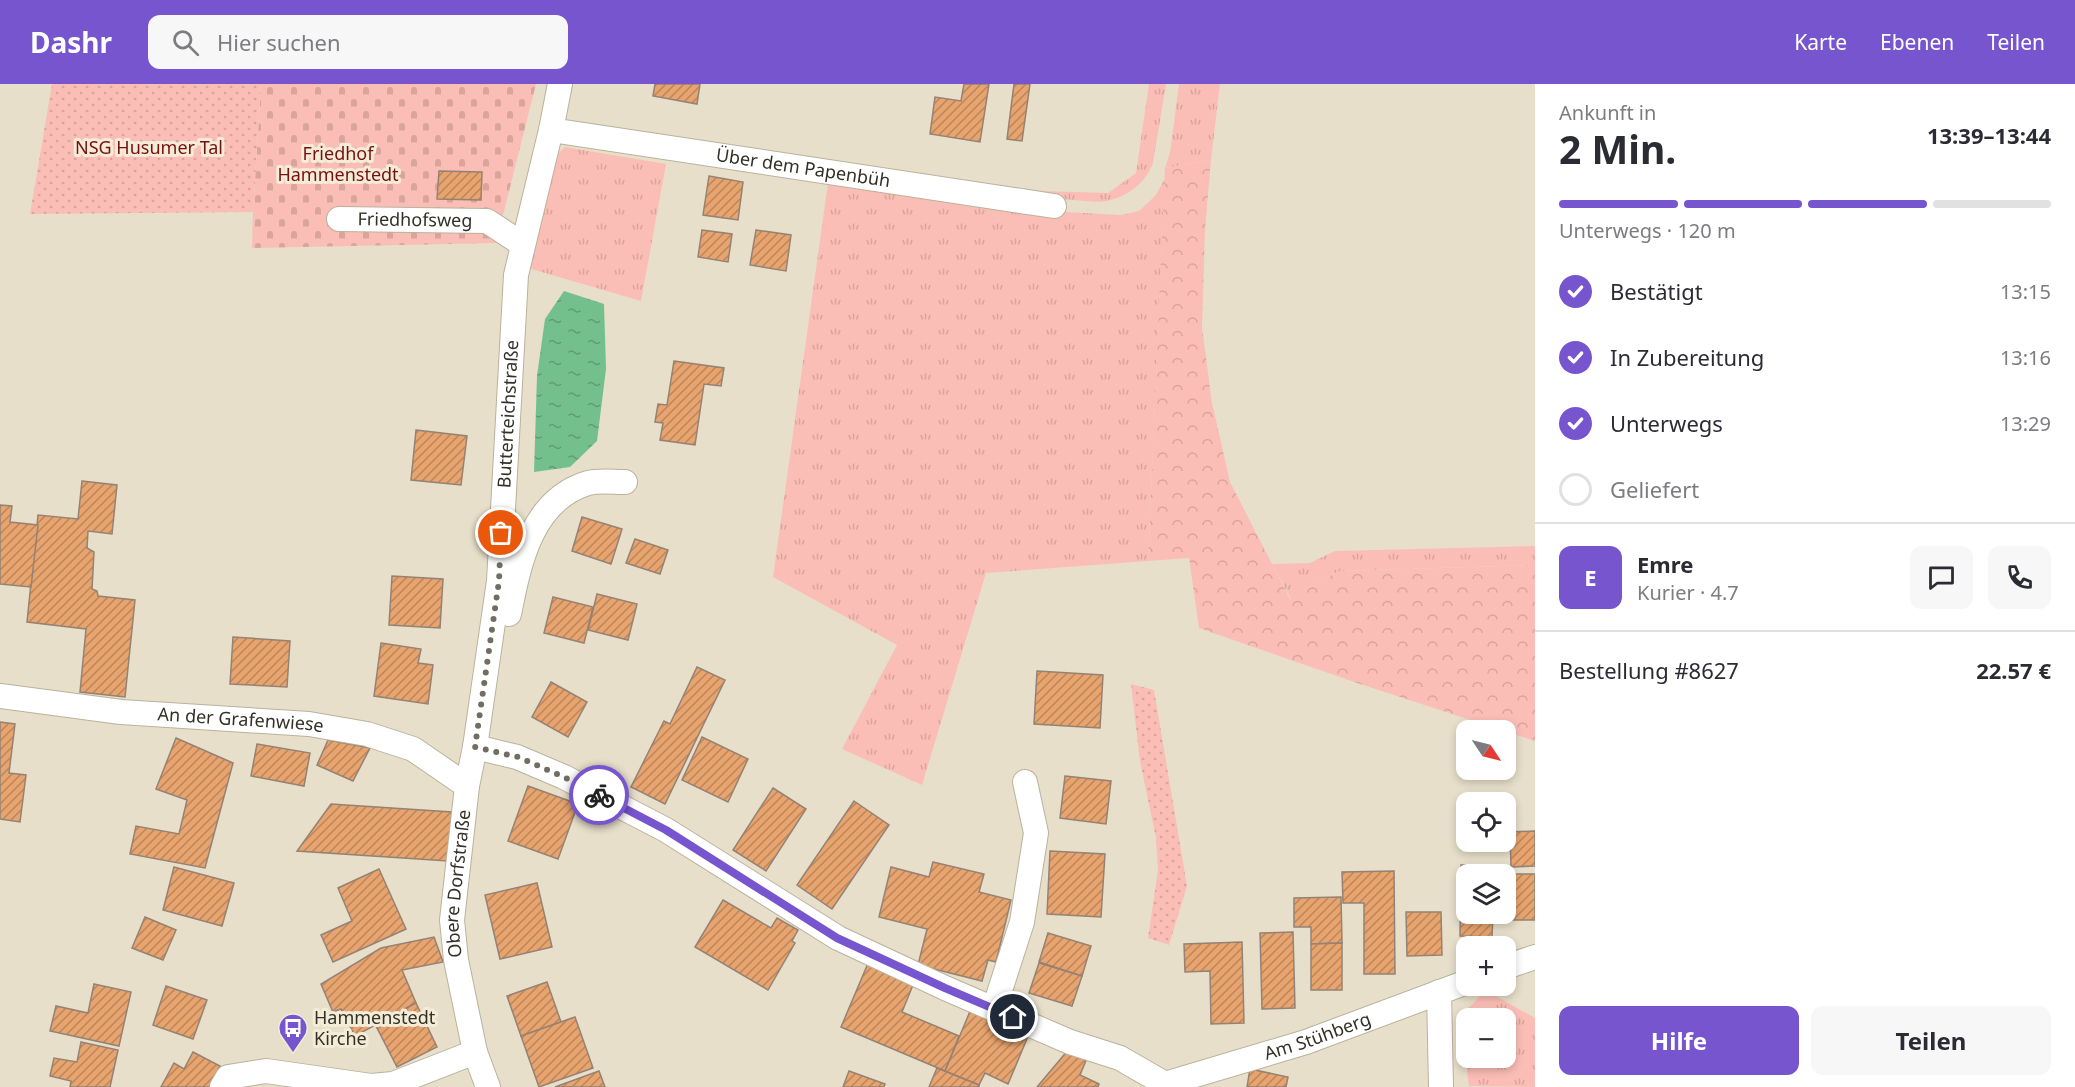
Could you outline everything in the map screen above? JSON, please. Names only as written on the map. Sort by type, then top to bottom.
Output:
[{"type":"street","name":"Butterteichstraße","points":[[475,747],[499,581],[516,275],[560,84]]},
{"type":"street","name":"Über dem Papenbüh","points":[[551,130],[1054,206]]},
{"type":"street","name":"Friedhofsweg","points":[[339,219],[487,221],[522,244]]},
{"type":"street","points":[[625,482],[589,483],[565,494],[541,516],[526,544],[515,584],[495,693],[475,747],[518,757],[564,777],[666,830],[837,938],[1070,1042],[1120,1058],[1163,1086]]},
{"type":"street","name":"An der Grafenwiese","points":[[0,696],[121,712],[309,724],[367,734],[413,749],[468,786]]},
{"type":"street","name":"Obere Dorfstraße","points":[[475,747],[452,920],[456,960],[476,1052],[488,1087]]},
{"type":"street","points":[[994,1009],[1022,922],[1036,833],[1025,782]]},
{"type":"street","points":[[1516,964],[1535,957]]},
{"type":"street","name":"Am Stühberg","points":[[1163,1086],[1306,1042],[1456,986]]},
{"type":"street","points":[[1439,992],[1441,1087]]},
{"type":"street","points":[[222,1087],[228,1077],[266,1071],[371,1086],[393,1084],[476,1052]]},
{"type":"green space","name":"NSG Husumer Tal","points":[[52,84],[261,84],[253,212],[30,214]]},
{"type":"green space","name":"Friedhof Hammenstedt","points":[[261,84],[536,84],[496,243],[252,248]]},
{"type":"green space","points":[[1149,84],[1166,84],[1153,163],[1139,185],[1117,198],[1100,202],[1018,196],[1007,186],[1040,191],[1108,193],[1136,173]]},
{"type":"green space","points":[[1179,84],[1220,84],[1211,160],[1165,168],[1170,153]]},
{"type":"green space","points":[[565,147],[666,164],[641,301],[528,268],[552,159]]},
{"type":"green space","points":[[1211,160],[1205,229],[1202,327],[1212,403],[1230,482],[1290,599],[1339,571],[1535,565],[1535,741],[1516,735],[1516,720],[1471,720],[1199,628],[1189,558],[1148,561],[1165,168]]},
{"type":"green space","points":[[1165,179],[1148,561],[986,573],[922,785],[842,749],[897,645],[773,577],[828,183],[1031,210],[1121,215],[1139,211],[1155,196]]},
{"type":"green space","points":[[1535,546],[1535,565],[1339,571],[1291,599],[1272,564],[1310,563],[1335,551]]},
{"type":"green space","points":[[1131,684],[1154,690],[1187,886],[1169,945],[1148,938],[1158,870],[1156,838],[1140,761]]},
{"type":"green space","points":[[1480,996],[1496,996],[1535,1018],[1535,1087],[1469,1086],[1467,1068],[1516,1068],[1516,1008],[1469,1008]]},
{"type":"water","points":[[564,291],[604,304],[606,369],[597,441],[570,467],[534,472],[537,376],[545,319]]},
{"type":"building","points":[[655,84],[700,84],[697,104],[653,96]]},
{"type":"building","points":[[964,84],[989,84],[980,142],[930,134],[935,97],[961,101]]},
{"type":"building","points":[[1014,84],[1030,84],[1022,141],[1007,139]]},
{"type":"building","points":[[439,171],[482,172],[481,200],[437,199]]},
{"type":"building","points":[[709,176],[743,182],[738,220],[703,215]]},
{"type":"building","points":[[702,230],[732,234],[728,262],[698,257]]},
{"type":"building","points":[[756,230],[791,235],[786,271],[750,265]]},
{"type":"building","points":[[674,361],[724,368],[721,386],[704,384],[695,445],[660,440],[663,423],[655,422],[658,404],[667,405]]},
{"type":"building","points":[[416,430],[467,436],[461,485],[411,480]]},
{"type":"building","points":[[82,481],[117,485],[112,534],[88,531],[87,548],[94,552],[92,589],[97,591],[98,596],[135,600],[125,697],[80,692],[86,629],[27,622],[38,515],[78,519]]},
{"type":"building","points":[[0,505],[12,506],[10,522],[38,525],[31,587],[0,584]]},
{"type":"building","points":[[582,517],[622,529],[611,564],[572,551]]},
{"type":"building","points":[[635,539],[668,550],[660,574],[626,563]]},
{"type":"building","points":[[392,576],[443,579],[440,628],[389,625]]},
{"type":"building","points":[[597,594],[637,604],[628,640],[588,630]]},
{"type":"building","points":[[553,597],[593,607],[584,643],[544,633]]},
{"type":"building","points":[[233,637],[290,641],[287,687],[230,684]]},
{"type":"building","points":[[381,643],[421,649],[418,663],[433,665],[428,704],[374,696]]},
{"type":"building","points":[[697,667],[725,680],[665,804],[631,787],[664,721],[670,724]]},
{"type":"building","points":[[1037,671],[1103,675],[1100,728],[1034,724]]},
{"type":"building","points":[[551,682],[587,702],[568,737],[532,717]]},
{"type":"building","points":[[0,722],[15,724],[9,773],[26,775],[20,822],[0,819]]},
{"type":"building","points":[[702,737],[748,759],[728,802],[682,780]]},
{"type":"building","points":[[176,738],[233,763],[205,868],[130,854],[136,826],[179,834],[187,800],[156,789]]},
{"type":"building","points":[[328,740],[370,748],[353,781],[317,765]]},
{"type":"building","points":[[257,744],[310,753],[304,786],[251,776]]},
{"type":"building","points":[[1065,776],[1111,781],[1106,824],[1060,818]]},
{"type":"building","points":[[528,786],[578,804],[558,859],[508,841]]},
{"type":"building","points":[[773,788],[806,809],[766,871],[733,850]]},
{"type":"building","points":[[854,801],[889,825],[832,909],[797,885]]},
{"type":"building","points":[[331,804],[452,812],[448,861],[297,851]]},
{"type":"building","points":[[1535,831],[1535,866],[1516,867],[1516,864],[1511,864],[1511,852],[1516,852],[1516,832]]},
{"type":"building","points":[[1050,851],[1105,854],[1101,917],[1047,914]]},
{"type":"building","points":[[933,862],[984,874],[979,892],[1011,900],[996,962],[988,960],[982,981],[918,965],[927,929],[879,917],[891,867],[929,877]]},
{"type":"building","points":[[174,867],[234,883],[222,926],[163,910]]},
{"type":"building","points":[[379,869],[406,929],[333,962],[321,935],[352,921],[338,888]]},
{"type":"building","points":[[1394,871],[1395,974],[1364,974],[1364,903],[1343,903],[1342,872]]},
{"type":"building","points":[[1516,874],[1535,874],[1535,920],[1516,920]]},
{"type":"building","points":[[537,883],[552,947],[500,959],[485,895]]},
{"type":"building","points":[[1341,897],[1342,943],[1311,944],[1311,927],[1294,927],[1294,898]]},
{"type":"building","points":[[723,900],[771,928],[777,918],[798,930],[792,941],[795,943],[768,990],[695,947]]},
{"type":"building","points":[[1406,912],[1441,912],[1442,955],[1407,956]]},
{"type":"building","points":[[145,917],[176,930],[163,960],[132,948]]},
{"type":"building","points":[[1460,924],[1493,924],[1492,936],[1460,936]]},
{"type":"building","points":[[1293,932],[1295,1008],[1262,1009],[1260,933]]},
{"type":"building","points":[[1048,933],[1091,946],[1082,976],[1039,962]]},
{"type":"building","points":[[434,937],[443,962],[402,970],[416,1003],[355,1036],[341,1009],[333,1012],[321,984],[381,948]]},
{"type":"building","points":[[1242,942],[1244,1023],[1211,1024],[1210,971],[1185,972],[1184,944]]},
{"type":"building","points":[[1342,943],[1342,990],[1311,990],[1311,944]]},
{"type":"building","points":[[869,961],[915,980],[902,1012],[959,1036],[945,1071],[841,1027]]},
{"type":"building","points":[[1039,963],[1082,976],[1072,1006],[1029,993]]},
{"type":"building","points":[[547,982],[561,1022],[521,1036],[507,996]]},
{"type":"building","points":[[94,984],[131,992],[119,1046],[50,1031],[56,1006],[88,1013]]},
{"type":"building","points":[[166,986],[207,1000],[193,1039],[153,1025]]},
{"type":"building","points":[[416,1003],[437,1047],[397,1067],[375,1024]]},
{"type":"building","points":[[971,1009],[1029,1034],[1008,1084],[985,1073],[979,1085],[945,1071]]},
{"type":"building","points":[[575,1017],[593,1068],[539,1087],[521,1036]]},
{"type":"building","points":[[81,1042],[118,1050],[110,1087],[70,1087],[71,1081],[50,1076],[54,1058],[77,1062]]},
{"type":"building","points":[[1069,1049],[1087,1058],[1080,1075],[1099,1084],[1098,1087],[1037,1087]]},
{"type":"building","points":[[193,1052],[220,1066],[209,1087],[161,1087],[174,1063],[184,1069]]},
{"type":"building","points":[[937,1068],[979,1085],[979,1087],[929,1087]]},
{"type":"building","points":[[1250,1069],[1288,1077],[1286,1087],[1247,1087]]},
{"type":"building","points":[[599,1071],[605,1087],[555,1087]]},
{"type":"building","points":[[849,1071],[885,1084],[884,1087],[843,1087]]},
{"type":"way so far","points":[[501,533],[499,581],[475,747],[518,757],[599,795]]},
{"type":"place","name":"Hammenstedt Kirche","points":[[293,1054]]},
{"type":"route","points":[[599,795],[666,830],[837,938],[1013,1017]]}]
